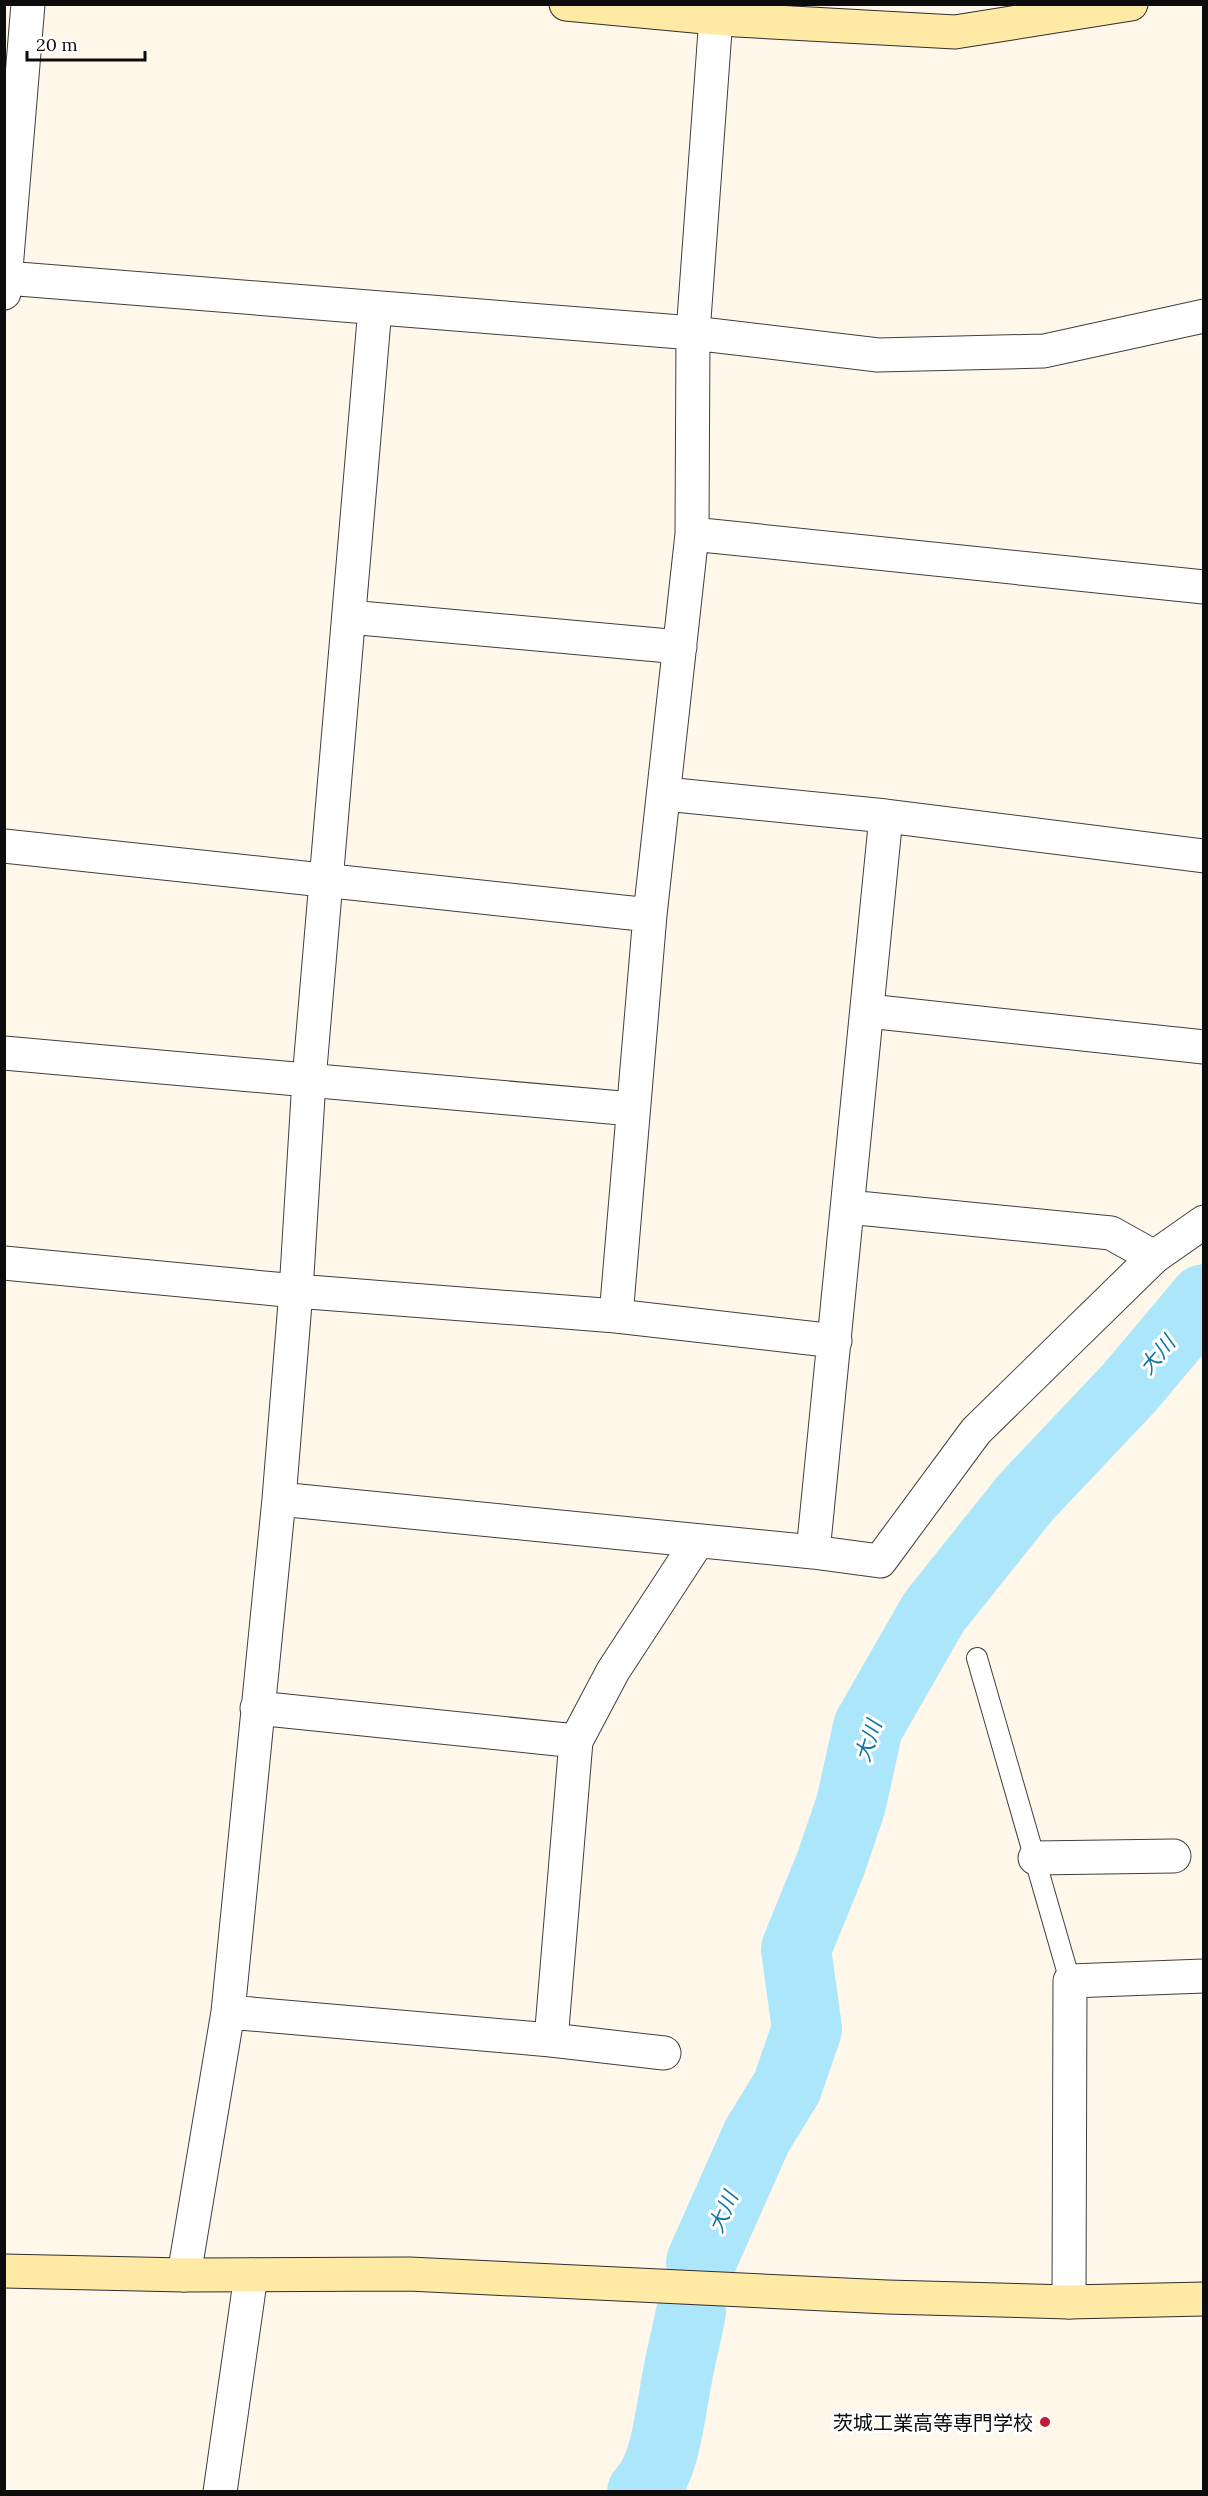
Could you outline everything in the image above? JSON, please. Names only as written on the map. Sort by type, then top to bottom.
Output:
[{"type":"street","points":[[28,4],[5,285],[375,308],[693,333],[878,355],[1044,351],[1203,316]]},
{"type":"street","points":[[566,4],[955,32],[1131,4]]},
{"type":"street","points":[[616,1316],[650,915],[692,534],[693,333],[730,14]]},
{"type":"street","points":[[184,2275],[228,2012],[279,1499],[296,1291],[309,1080],[375,308]]},
{"type":"street","points":[[692,534],[1203,587]]},
{"type":"street","points":[[349,617],[680,647]]},
{"type":"street","points":[[664,794],[886,816],[1203,856]]},
{"type":"street","points":[[813,1552],[886,816]]},
{"type":"street","points":[[4,846],[650,915]]},
{"type":"street","points":[[868,1011],[1203,1047]]},
{"type":"street","points":[[4,1053],[632,1109]]},
{"type":"street","points":[[848,1207],[1111,1233],[1154,1257]]},
{"type":"street","points":[[279,1499],[813,1552],[880,1561],[976,1431],[1154,1257],[1203,1222]]},
{"type":"street","points":[[4,1263],[296,1291],[616,1316],[835,1341]]},
{"type":"street","points":[[551,2040],[576,1741],[613,1671],[698,1541]]},
{"type":"street","points":[[257,1708],[576,1741]]},
{"type":"street","points":[[1035,1858],[1174,1856]]},
{"type":"street","points":[[1069,2302],[1070,1981],[1203,1976]]},
{"type":"street","points":[[228,2012],[551,2040],[664,2053]]},
{"type":"street","points":[[4,2271],[184,2275],[409,2274],[887,2297],[1069,2302],[1203,2299]]},
{"type":"street","points":[[220,2492],[251,2275]]},
{"type":"lane","points":[[977,1658],[1070,1981]]},
{"type":"waterway","name":"大川","points":[[701,2262],[757,2136],[787,2087],[807,2029],[796,1949],[831,1863],[851,1804],[868,1727],[934,1612],[1026,1497],[1130,1387],[1204,1299]]},
{"type":"waterway","name":"大川","points":[[642,2492],[656,2471],[665,2444],[691,2312]]},
{"type":"place","name":"茨城工業高等専門学校","points":[[1045,2422]]}]
